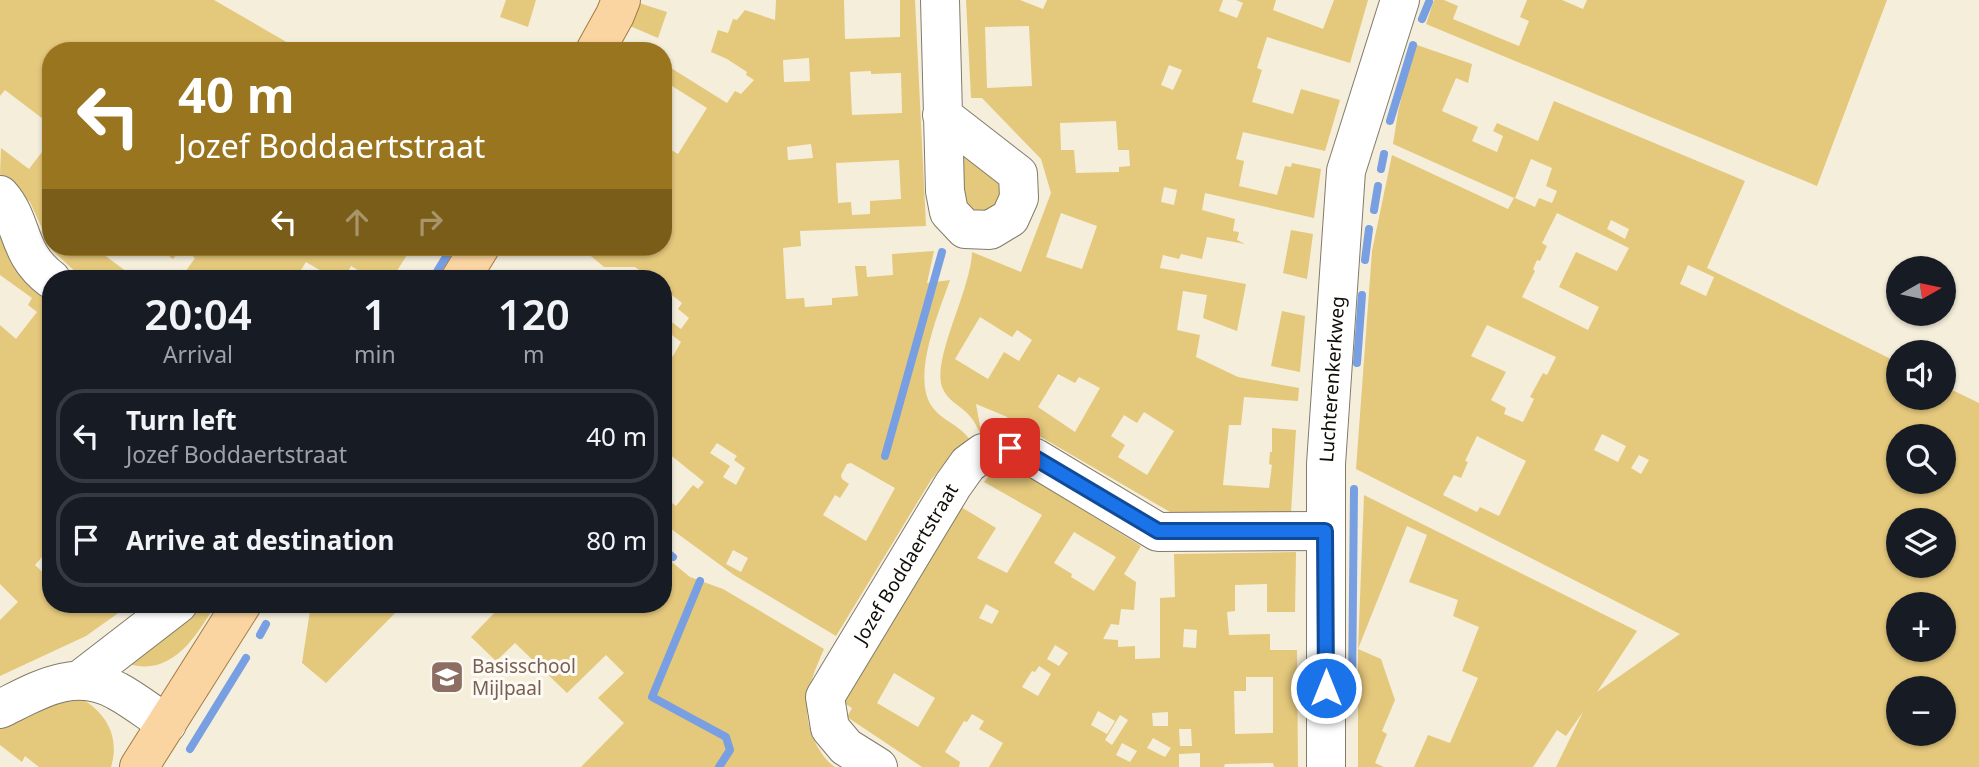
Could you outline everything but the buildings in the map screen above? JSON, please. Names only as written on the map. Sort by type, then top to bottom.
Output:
[{"type":"main road","points":[[600,42],[621,0]]},
{"type":"main road","points":[[139,767],[236,613]]},
{"type":"street","points":[[940,0],[942,116]]},
{"type":"street","name":"Luchterenkerkweg","points":[[1326,767],[1326,464],[1346,171],[1400,0]]},
{"type":"street","points":[[0,195],[11,209],[29,256],[42,270]]},
{"type":"street","name":"Jozef Boddaertstraat","points":[[878,767],[846,747],[830,728],[825,697],[953,485],[968,464],[983,453],[1010,448],[1035,458],[1158,531],[1325,531]]},
{"type":"street","points":[[81,679],[166,613]]},
{"type":"street","points":[[0,709],[53,684],[81,679],[115,689],[167,724]]},
{"type":"shaded area","points":[[0,0],[214,0],[286,42],[42,42],[42,118],[5,90],[0,96]]},
{"type":"shaded area","points":[[506,0],[536,0],[528,27],[500,17]]},
{"type":"shaded area","points":[[776,0],[844,0],[845,39],[900,37],[900,0],[915,0],[926,226],[800,231],[801,246],[783,248],[786,299],[804,298],[805,307],[832,305],[832,298],[858,296],[855,266],[866,266],[867,277],[893,275],[892,254],[934,251],[927,283],[950,280],[929,345],[924,380],[933,408],[970,440],[947,460],[931,480],[836,636],[734,575],[672,530],[672,503],[676,506],[693,485],[698,489],[704,482],[672,456],[672,356],[681,342],[672,335],[672,322],[681,329],[689,318],[678,309],[682,303],[672,295],[672,270],[604,267],[591,256],[672,256],[672,150],[678,154],[707,108],[672,86],[672,69],[727,103],[735,91],[741,94],[754,80],[746,75],[747,72],[711,52],[718,30],[728,33],[733,19],[737,20],[745,10],[775,20]],"holes":[[[809,58],[810,81],[784,82],[783,60]],[[850,72],[901,73],[902,113],[852,115]],[[811,144],[813,158],[788,160],[787,147]],[[899,160],[901,199],[870,201],[870,214],[852,215],[851,202],[838,203],[836,163]],[[717,443],[737,456],[734,460],[745,468],[736,485],[723,477],[730,466],[710,453]],[[851,463],[895,488],[866,541],[823,515],[835,495],[840,498],[849,484],[841,475],[847,464]],[[733,550],[748,558],[741,572],[726,564]]]},
{"type":"shaded area","points":[[966,0],[1020,0],[1043,9],[1047,0],[1223,0],[1219,11],[1237,18],[1243,3],[1236,0],[1276,0],[1273,10],[1323,29],[1334,0],[1368,0],[1350,63],[1267,37],[1257,68],[1262,70],[1252,102],[1293,114],[1301,89],[1340,100],[1325,151],[1243,132],[1236,159],[1244,161],[1239,186],[1277,195],[1285,166],[1291,167],[1292,163],[1321,169],[1314,218],[1205,193],[1202,210],[1235,219],[1233,231],[1239,232],[1237,240],[1245,244],[1207,237],[1202,259],[1181,254],[1179,259],[1163,255],[1160,268],[1246,284],[1237,331],[1203,318],[1207,295],[1183,291],[1177,330],[1200,335],[1196,357],[1238,377],[1299,388],[1298,401],[1244,397],[1241,425],[1229,425],[1223,485],[1269,488],[1272,428],[1296,430],[1291,513],[1170,512],[1005,416],[976,404],[982,437],[970,416],[947,395],[942,387],[940,374],[942,359],[970,268],[972,252],[1021,272],[1051,193],[1041,159],[982,98],[971,98]],"holes":[[[1029,26],[1032,86],[987,88],[985,27]],[[1169,65],[1182,70],[1173,90],[1161,85]],[[1116,121],[1118,150],[1129,150],[1130,166],[1119,167],[1119,172],[1076,173],[1074,150],[1061,150],[1060,123]],[[1164,187],[1177,190],[1174,205],[1161,202]],[[1061,213],[1097,226],[1082,269],[1046,257]],[[980,317],[1012,337],[1017,330],[1032,340],[1019,361],[1004,352],[988,379],[955,359]],[[1058,374],[1075,383],[1079,377],[1100,388],[1075,432],[1038,407]],[[1144,412],[1174,431],[1147,475],[1118,457],[1125,445],[1111,436],[1124,415],[1137,423]]]},
{"type":"shaded area","points":[[1434,0],[1444,0],[1458,6],[1453,19],[1519,46],[1529,21],[1520,17],[1527,0],[1562,0],[1583,9],[1587,0],[1887,0],[1817,186],[1426,24]]},
{"type":"shaded area","points":[[636,2],[667,12],[658,38],[630,26]]},
{"type":"shaded area","points":[[1414,44],[1472,64],[1468,83],[1456,78],[1442,111],[1478,127],[1472,141],[1497,152],[1503,136],[1493,131],[1497,123],[1538,141],[1554,101],[1745,181],[1707,268],[1886,357],[1886,410],[1956,410],[1956,392],[1979,403],[1979,767],[1556,767],[1583,712],[1566,736],[1557,730],[1533,767],[1414,767],[1428,735],[1450,743],[1478,678],[1462,671],[1479,627],[1453,616],[1458,600],[1409,582],[1427,535],[1407,526],[1358,649],[1364,495],[1637,631],[1597,692],[1680,634],[1356,469],[1372,251],[1392,155],[1508,209],[1514,198],[1393,144]],"holes":[[[1531,159],[1552,168],[1546,186],[1557,191],[1552,203],[1539,198],[1535,207],[1515,198]],[[1557,213],[1629,248],[1617,271],[1576,252],[1559,287],[1599,307],[1588,330],[1522,297],[1535,271],[1533,269],[1537,260],[1540,261],[1547,246],[1542,243]],[[1611,220],[1629,229],[1625,239],[1607,229]],[[1688,265],[1714,277],[1706,296],[1680,284]],[[1487,325],[1556,357],[1547,375],[1543,373],[1530,397],[1534,399],[1523,422],[1504,414],[1506,408],[1491,400],[1506,372],[1471,356]],[[1602,434],[1626,446],[1618,462],[1594,450]],[[1477,436],[1526,461],[1499,516],[1480,507],[1477,512],[1443,495],[1454,475],[1461,478],[1468,462],[1465,461]],[[1639,455],[1649,460],[1641,474],[1631,468]]]},
{"type":"shaded area","points":[[958,139],[1010,182],[997,213],[970,212],[962,203]]},
{"type":"shaded area","points":[[1,148],[29,169],[42,152],[42,228],[30,202],[0,174]]},
{"type":"shaded area","points":[[0,220],[25,279],[42,292],[42,557],[35,565],[42,572],[42,613],[118,613],[86,636],[0,676],[0,620],[18,602],[0,584],[0,325],[16,339],[37,312],[28,305],[32,298],[0,275]]},
{"type":"shaded area","points":[[1291,230],[1313,234],[1307,279],[1283,273]]},
{"type":"shaded area","points":[[58,256],[106,256],[124,270],[73,270]]},
{"type":"shaded area","points":[[192,256],[406,256],[398,270],[358,270],[351,266],[349,270],[320,270],[306,262],[301,270],[187,270],[195,258]]},
{"type":"shaded area","points":[[1282,311],[1305,316],[1300,372],[1271,366]]},
{"type":"shaded area","points":[[1001,468],[1020,471],[1141,546],[1124,574],[1136,582],[1134,610],[1121,609],[1119,625],[1111,624],[1103,639],[1118,640],[1118,647],[1135,646],[1135,659],[1160,658],[1160,598],[1175,597],[1174,554],[1296,552],[1295,612],[1267,612],[1267,584],[1235,585],[1235,611],[1227,612],[1229,635],[1270,634],[1270,650],[1297,650],[1298,767],[1274,767],[1273,763],[1200,767],[1200,753],[1179,754],[1179,767],[989,767],[1003,743],[979,729],[984,721],[972,714],[967,722],[964,721],[945,752],[960,762],[959,767],[922,767],[847,717],[852,708],[844,703],[961,507],[996,528],[977,558],[1007,573],[1042,515],[984,482],[993,471]],"holes":[[[1074,532],[1116,557],[1094,591],[1071,577],[1072,574],[1054,563]],[[986,604],[999,611],[992,624],[979,618]],[[1184,629],[1197,630],[1196,648],[1183,647]],[[1055,645],[1068,653],[1059,666],[1047,659]],[[1039,666],[1051,674],[1038,696],[1022,687],[1032,671],[1035,672]],[[894,673],[935,698],[918,727],[877,703]],[[1246,677],[1273,677],[1273,733],[1235,734],[1234,691],[1246,691]],[[1098,711],[1115,721],[1107,734],[1091,725]],[[1168,712],[1168,726],[1153,726],[1152,713]],[[1120,715],[1128,720],[1112,745],[1105,740]],[[1179,729],[1191,729],[1192,746],[1180,746]],[[1153,738],[1171,748],[1165,757],[1147,748]],[[1122,743],[1137,751],[1130,762],[1116,755]]]},
{"type":"shaded area","points":[[672,562],[690,577],[723,589],[824,649],[810,685],[808,720],[817,746],[835,767],[581,767],[624,723],[598,698],[624,673],[606,655],[567,693],[515,643],[496,661],[471,637],[494,613],[672,613]]},
{"type":"shaded area","points":[[184,613],[210,613],[191,640],[170,659],[158,665],[128,664]]},
{"type":"shaded area","points":[[310,613],[395,613],[326,683],[302,663]]},
{"type":"shaded area","points":[[1358,649],[1381,659],[1395,700],[1382,731],[1387,734],[1375,763],[1384,767],[1358,767]]},
{"type":"shaded area","points":[[81,698],[98,711],[109,727],[114,746],[111,767],[39,767],[25,756],[22,762],[0,745],[0,723],[49,701]]},
{"type":"waterway","points":[[1422,19],[1429,2]]},
{"type":"waterway","points":[[1390,121],[1413,45]]},
{"type":"waterway","points":[[1381,169],[1384,154]]},
{"type":"waterway","points":[[1374,210],[1378,186]]},
{"type":"waterway","points":[[1365,260],[1369,229]]},
{"type":"waterway","points":[[885,456],[942,252]]},
{"type":"waterway","points":[[438,270],[446,256]]},
{"type":"waterway","points":[[1357,363],[1362,295]]},
{"type":"waterway","points":[[1352,693],[1354,489]]},
{"type":"waterway","points":[[700,581],[652,697],[726,737],[730,750],[719,767]]},
{"type":"waterway","points":[[260,635],[266,624]]},
{"type":"waterway","points":[[190,749],[246,658]]},
{"type":"place","name":"Basisschool Mijlpaal","points":[[447,677]]},
{"type":"route","points":[[1010,448],[1035,458],[1158,531],[1325,531],[1326,688]]}]
